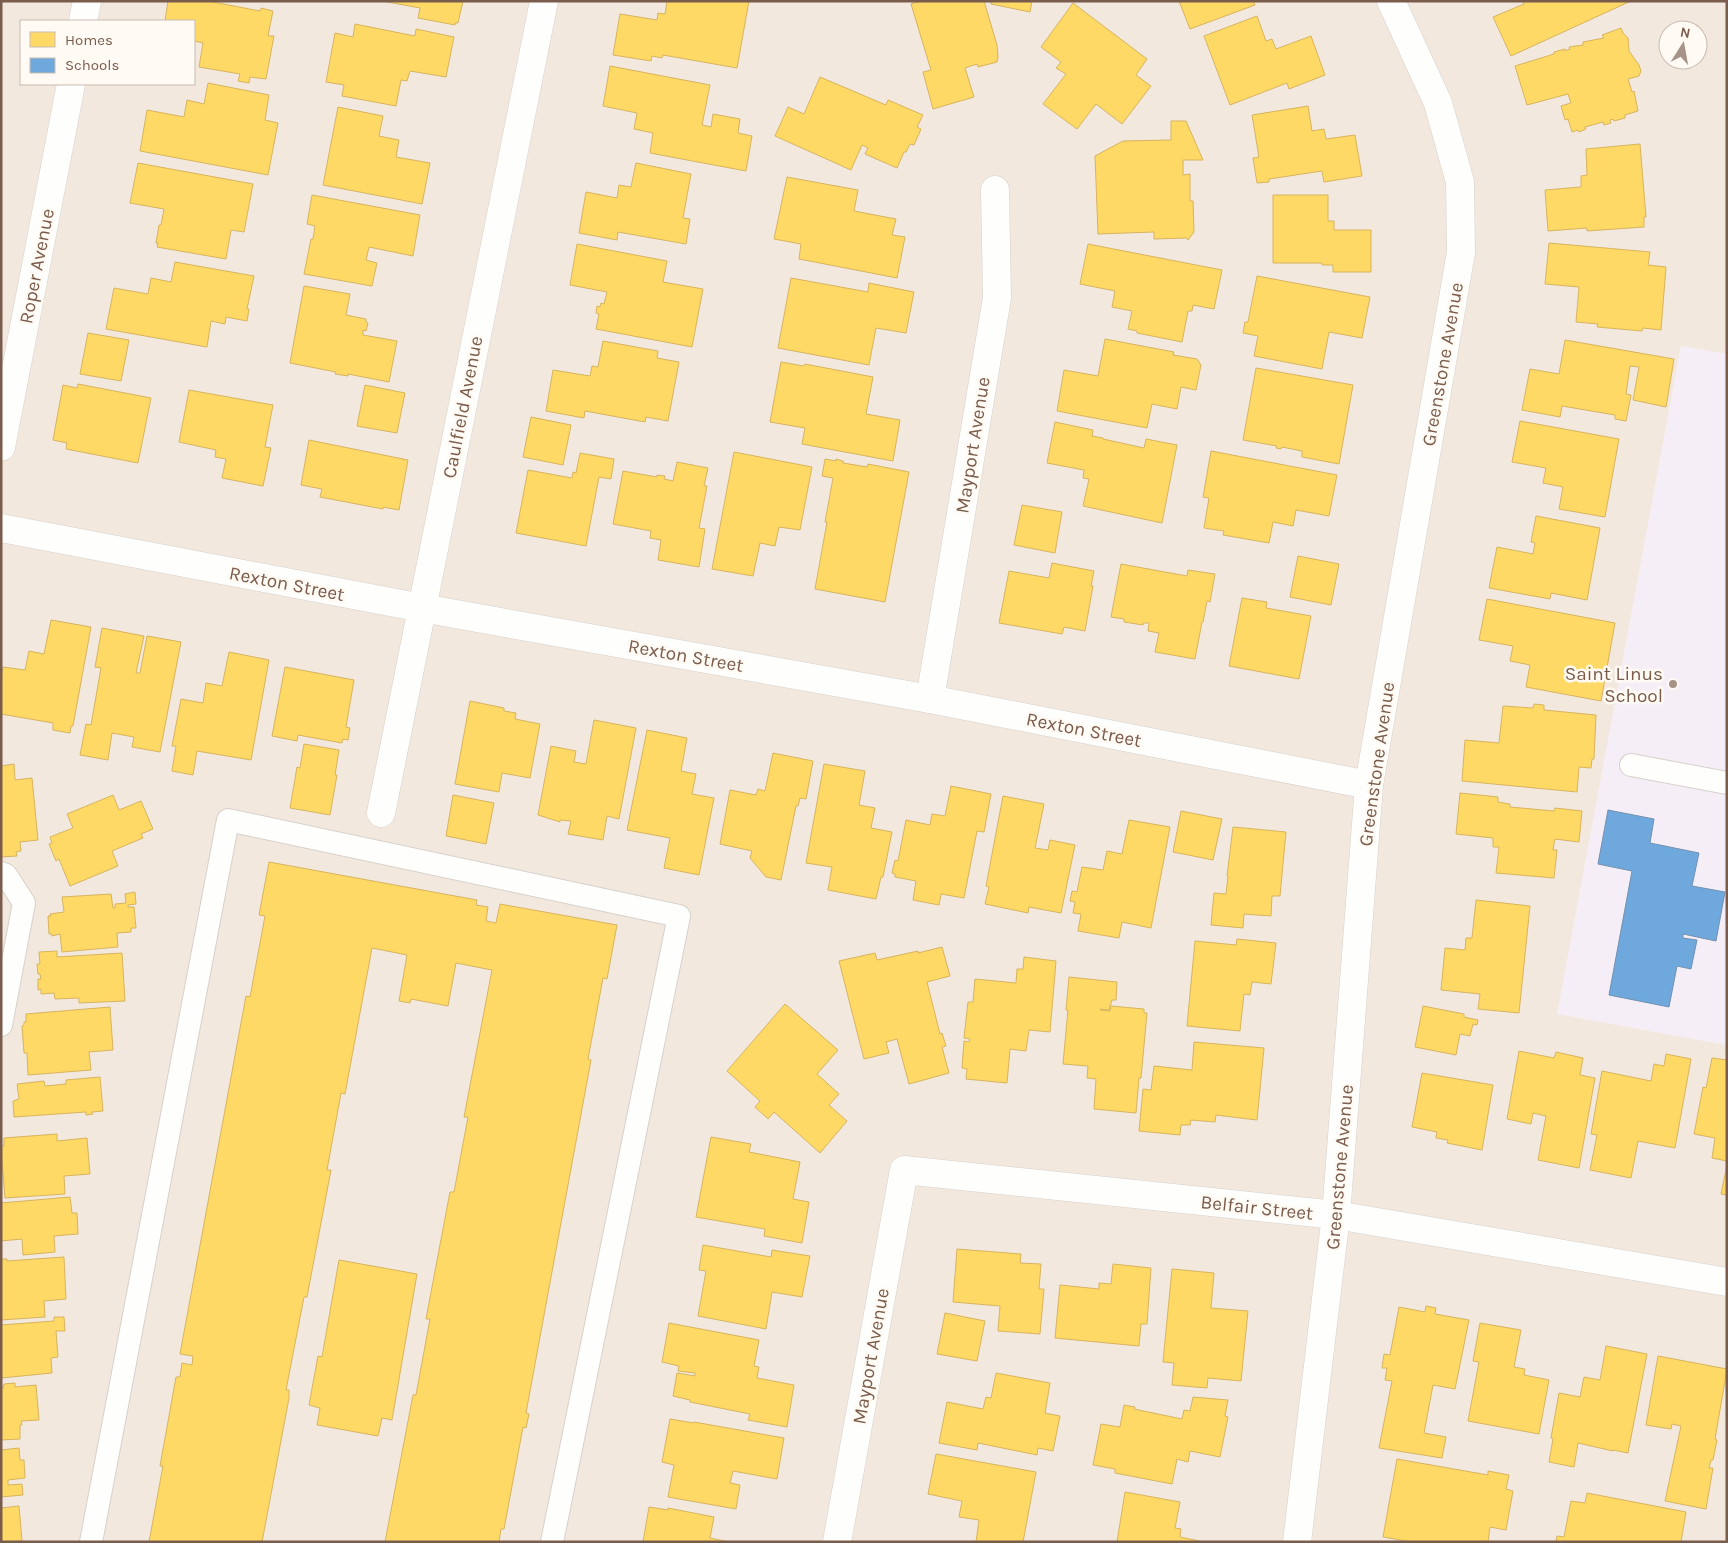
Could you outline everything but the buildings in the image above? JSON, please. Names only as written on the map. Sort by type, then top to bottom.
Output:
[{"type":"street","points":[[83,20],[87,1]]},
{"type":"street","name":"Caulfield Avenue","points":[[380,813],[544,1]]},
{"type":"street","name":"Greenstone Avenue","points":[[1297,1542],[1336,1215],[1370,785],[1461,252],[1460,182],[1438,103],[1392,1]]},
{"type":"street","name":"Roper Avenue","points":[[1,447],[71,85]]},
{"type":"street","name":"Mayport Avenue","points":[[930,699],[997,298],[995,190]]},
{"type":"street","name":"Rexton Street","points":[[1,528],[422,608],[930,699],[1370,785]]},
{"type":"street","name":"Mayport Avenue","points":[[837,1542],[904,1170]]},
{"type":"street","name":"Belfair Street","points":[[904,1170],[1336,1215],[1727,1282]]},
{"type":"lane","points":[[1631,765],[1727,783]]},
{"type":"lane","points":[[91,1542],[228,820],[679,916],[552,1542]]},
{"type":"lane","points":[[1,873],[6,875],[24,903],[1,1025]]},
{"type":"shaded area","points":[[1,1],[1727,1],[1727,354],[1681,346],[1558,1014],[1727,1045],[1727,1542],[1,1542]]},
{"type":"shaded area","name":"Saint Linus School","points":[[1681,346],[1727,354],[1727,1045],[1557,1014]]},
{"type":"place","name":"Saint Linus School","points":[[1673,684]]}]
